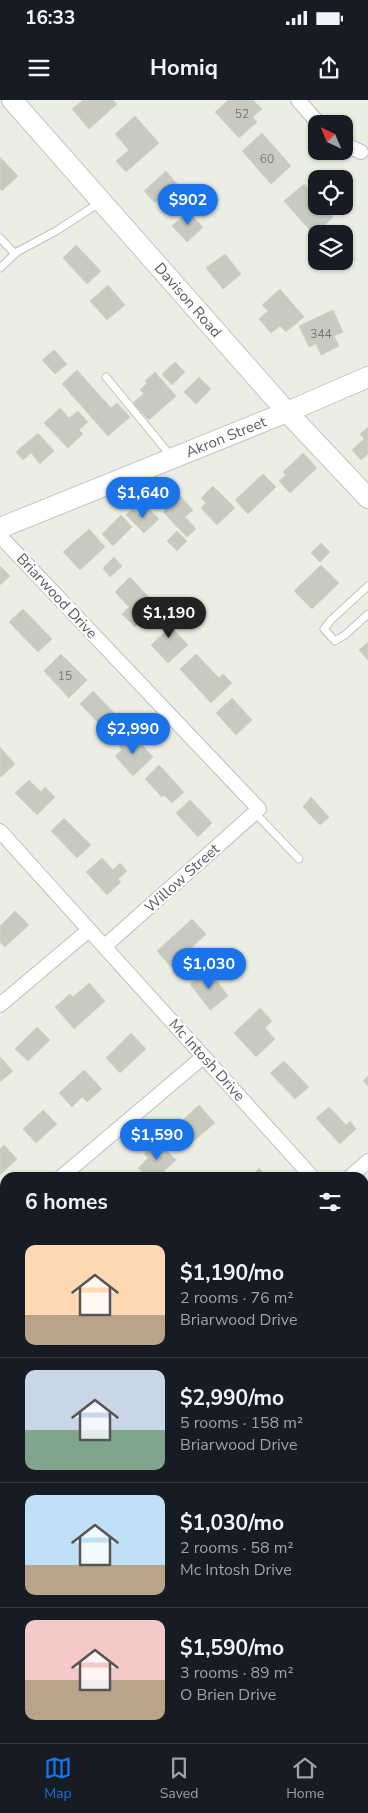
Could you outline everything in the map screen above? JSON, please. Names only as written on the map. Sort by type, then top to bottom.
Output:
[{"type":"street","name":"Davison Road","points":[[12,100],[287,412],[368,498]]},
{"type":"street","points":[[298,100],[311,115]]},
{"type":"street","points":[[353,148],[361,152]]},
{"type":"street","name":"Akron Street","points":[[0,528],[287,412],[368,377]]},
{"type":"street","name":"Briarwood Drive","points":[[0,536],[257,811]]},
{"type":"street","name":"Willow Street","points":[[105,946],[257,811]]},
{"type":"street","name":"Mc Intosh Drive","points":[[0,831],[307,1172]]},
{"type":"street","points":[[0,1005],[89,930]]},
{"type":"street","points":[[67,1172],[203,1057]]},
{"type":"street","points":[[356,1172],[368,1161]]},
{"type":"lane","points":[[0,268],[15,254],[56,231],[101,201]]},
{"type":"lane","points":[[0,238],[15,254]]},
{"type":"lane","points":[[106,377],[172,459]]},
{"type":"lane","points":[[368,586],[331,620],[324,629],[336,641],[346,635],[368,614]]},
{"type":"lane","points":[[257,811],[299,859]]},
{"type":"building","points":[[81,100],[113,100],[117,104],[89,129],[72,109]]},
{"type":"building","points":[[228,100],[253,100],[262,109],[253,117],[257,122],[239,138],[215,112]]},
{"type":"building","points":[[135,116],[159,143],[126,172],[116,161],[129,150],[115,134]]},
{"type":"building","points":[[262,133],[291,166],[271,184],[242,151]]},
{"type":"building","points":[[0,157],[18,176],[2,191],[0,189]]},
{"type":"building","points":[[166,171],[177,184],[155,203],[144,191]]},
{"type":"building","points":[[304,184],[308,189],[308,215],[331,215],[333,217],[325,225],[308,225],[308,228],[284,201]]},
{"type":"building","points":[[188,211],[203,227],[187,242],[172,226]]},
{"type":"building","points":[[76,245],[101,271],[87,284],[63,258]]},
{"type":"building","points":[[225,254],[241,274],[223,289],[206,268]]},
{"type":"building","points":[[108,285],[125,305],[107,320],[90,301]]},
{"type":"building","points":[[280,289],[304,317],[286,332],[280,326],[271,333],[259,319],[268,311],[262,305]]},
{"type":"building","points":[[333,310],[343,332],[334,336],[339,346],[321,355],[316,344],[309,347],[299,326]]},
{"type":"building","points":[[54,350],[67,364],[55,374],[42,360]]},
{"type":"building","points":[[175,362],[185,372],[172,385],[162,374]]},
{"type":"building","points":[[77,370],[111,408],[117,403],[130,417],[108,436],[62,384]]},
{"type":"building","points":[[155,372],[176,396],[149,420],[133,403],[144,393],[140,390],[147,383],[145,381]]},
{"type":"building","points":[[199,377],[211,389],[196,404],[184,392]]},
{"type":"building","points":[[60,408],[69,418],[78,411],[88,422],[79,430],[83,434],[68,448],[44,423]]},
{"type":"building","points":[[368,427],[368,454],[361,460],[352,450],[364,439],[360,434]]},
{"type":"building","points":[[38,433],[54,451],[40,464],[31,453],[23,460],[16,452]]},
{"type":"building","points":[[303,453],[317,468],[290,493],[279,481],[286,475],[283,472]]},
{"type":"building","points":[[263,474],[276,487],[248,514],[235,500]]},
{"type":"building","points":[[213,486],[235,508],[217,525],[201,508],[206,503],[201,498]]},
{"type":"building","points":[[180,496],[193,510],[185,517],[196,529],[187,537],[163,512]]},
{"type":"building","points":[[147,507],[159,519],[144,533],[126,515],[133,508],[139,515]]},
{"type":"building","points":[[121,515],[132,527],[113,546],[102,534]]},
{"type":"building","points":[[89,529],[105,547],[80,570],[63,552]]},
{"type":"building","points":[[177,531],[187,541],[177,551],[167,541]]},
{"type":"building","points":[[321,543],[330,552],[320,562],[311,553]]},
{"type":"building","points":[[114,557],[122,566],[110,577],[103,568]]},
{"type":"building","points":[[321,565],[339,583],[312,609],[294,591]]},
{"type":"building","points":[[0,566],[10,576],[0,585]]},
{"type":"building","points":[[130,577],[157,606],[135,627],[122,614],[129,607],[115,592]]},
{"type":"building","points":[[23,609],[52,639],[38,652],[9,622]]},
{"type":"building","points":[[169,611],[180,622],[173,629],[188,645],[168,663],[151,645],[166,631],[158,622]]},
{"type":"building","points":[[368,642],[368,660],[359,650]]},
{"type":"building","points":[[61,654],[87,680],[69,698],[44,671]]},
{"type":"building","points":[[196,654],[219,678],[223,674],[232,683],[211,703],[180,669]]},
{"type":"building","points":[[93,691],[122,721],[109,734],[80,704]]},
{"type":"building","points":[[232,698],[252,720],[236,735],[216,713]]},
{"type":"building","points":[[132,734],[153,757],[133,776],[115,756],[122,750],[119,746]]},
{"type":"building","points":[[0,747],[15,764],[1,777],[0,776]]},
{"type":"building","points":[[159,765],[184,792],[172,803],[164,795],[162,797],[145,779]]},
{"type":"building","points":[[29,780],[41,792],[45,787],[55,797],[37,815],[15,793]]},
{"type":"building","points":[[311,797],[329,817],[320,825],[303,807]]},
{"type":"building","points":[[190,800],[212,823],[198,837],[176,813]]},
{"type":"building","points":[[64,818],[91,845],[77,858],[51,831]]},
{"type":"building","points":[[102,858],[113,870],[120,863],[127,871],[118,879],[121,882],[107,895],[86,872]]},
{"type":"building","points":[[15,911],[29,925],[5,947],[0,942],[0,926]]},
{"type":"building","points":[[192,919],[206,934],[171,967],[157,951]]},
{"type":"building","points":[[209,970],[228,996],[210,1010],[190,984]]},
{"type":"building","points":[[89,983],[105,1001],[74,1029],[55,1007],[70,994],[73,997]]},
{"type":"building","points":[[260,1008],[272,1021],[265,1028],[275,1039],[256,1057],[234,1033]]},
{"type":"building","points":[[37,1027],[50,1040],[28,1061],[15,1049]]},
{"type":"building","points":[[131,1033],[146,1049],[120,1073],[106,1058]]},
{"type":"building","points":[[0,1057],[13,1071],[0,1082]]},
{"type":"building","points":[[284,1061],[309,1087],[295,1099],[270,1073]]},
{"type":"building","points":[[84,1070],[102,1089],[87,1102],[82,1097],[72,1107],[59,1093]]},
{"type":"building","points":[[368,1076],[368,1086],[363,1081]]},
{"type":"building","points":[[199,1105],[215,1123],[189,1145],[174,1128]]},
{"type":"building","points":[[329,1107],[346,1125],[350,1121],[356,1129],[340,1144],[316,1118]]},
{"type":"building","points":[[43,1110],[57,1124],[36,1143],[23,1129]]},
{"type":"building","points":[[158,1141],[176,1160],[163,1172],[142,1172],[138,1168],[148,1158],[144,1154]]},
{"type":"building","points":[[4,1145],[17,1159],[3,1172],[0,1172],[0,1149]]}]
